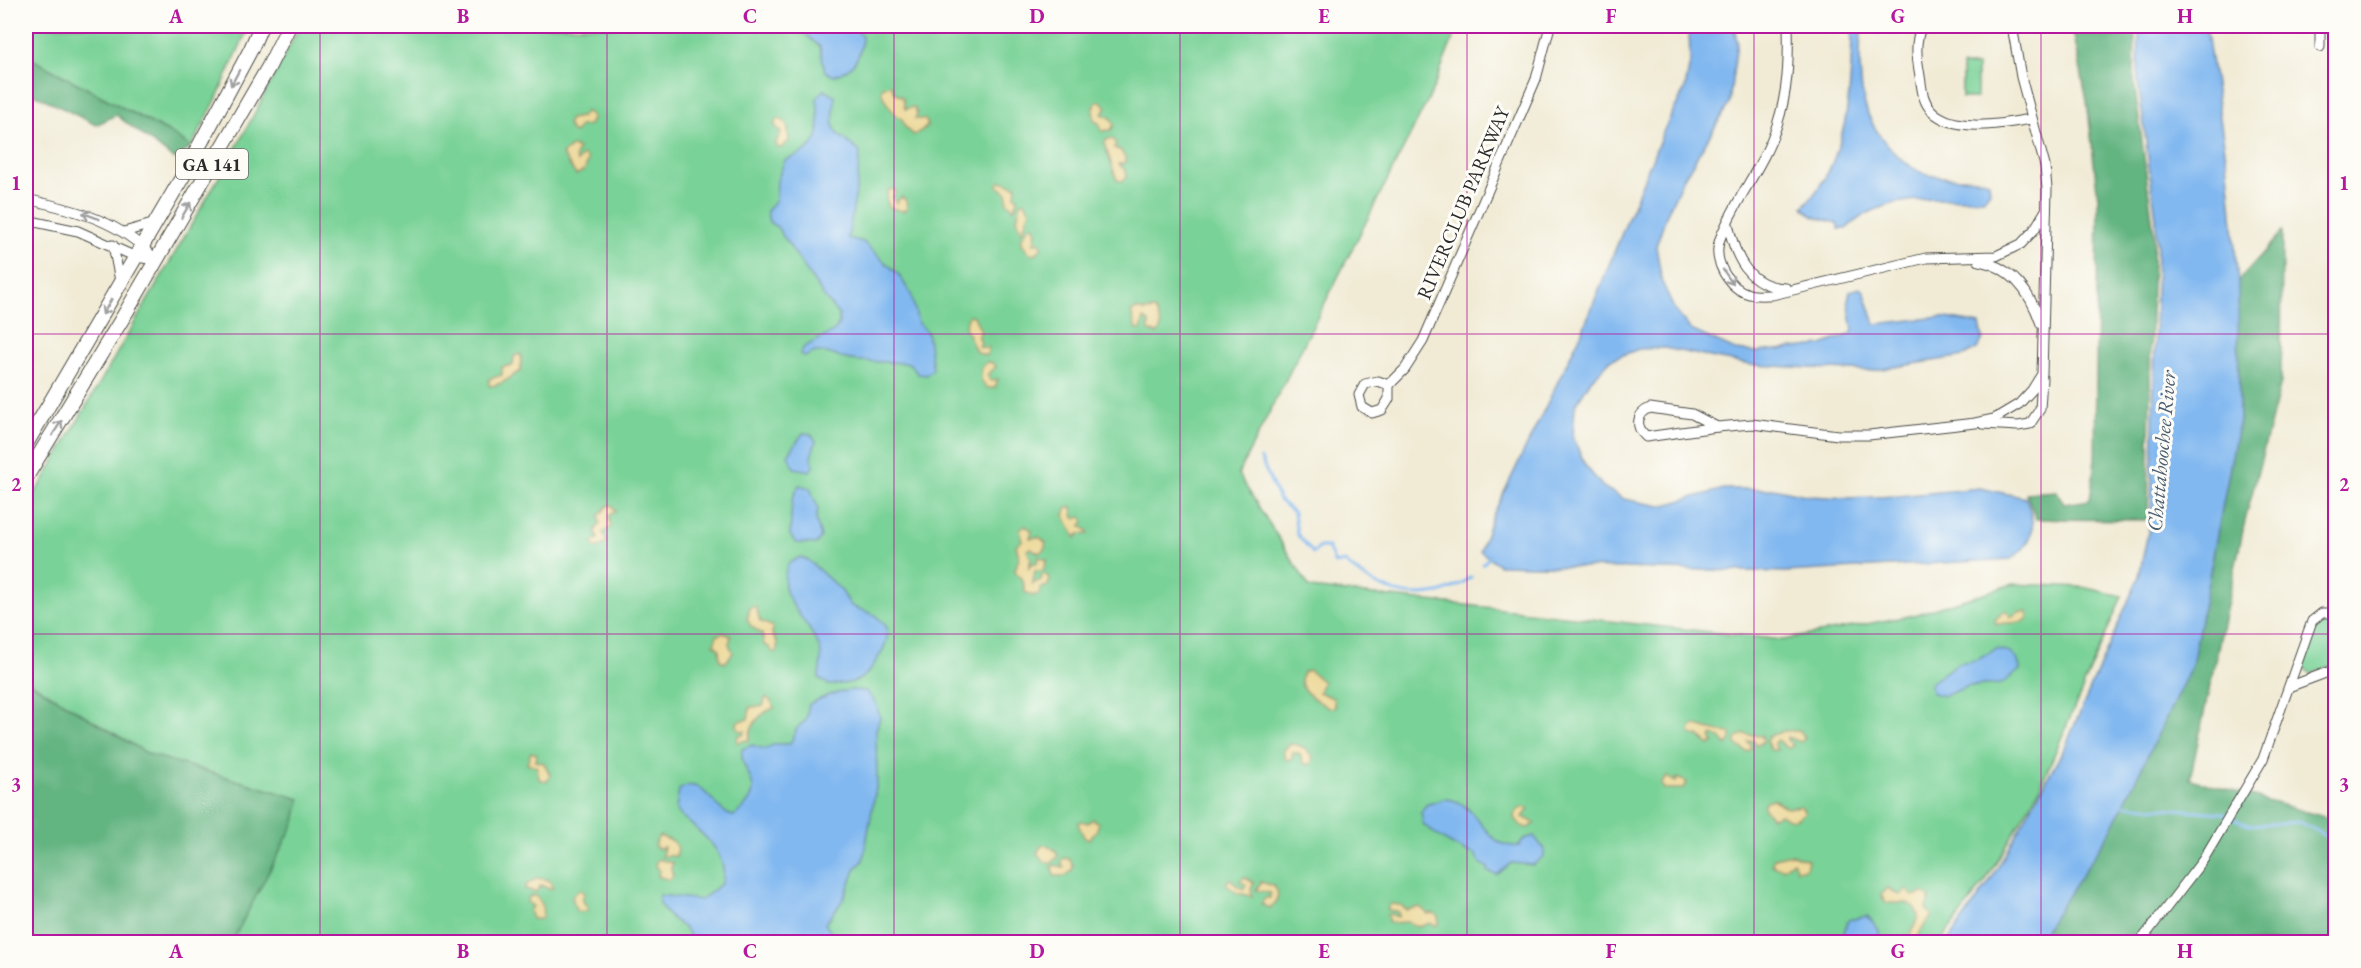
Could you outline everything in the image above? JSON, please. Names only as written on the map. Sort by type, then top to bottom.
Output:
[{"type":"highway","name":"GA 141","points":[[26,444],[156,223],[246,59],[261,26]]},
{"type":"highway","name":"GA 141","points":[[26,477],[63,419],[268,68],[289,26]]},
{"type":"street","name":"RIVERCLUB PARKWAY","points":[[1389,385],[1405,369],[1423,341],[1536,79],[1550,26]]},
{"type":"street","points":[[1788,26],[1789,66],[1785,96],[1777,125],[1764,159],[1719,240],[1719,257],[1724,273],[1733,285],[1749,294],[1772,295],[1792,288],[1926,258],[1996,256],[2020,244],[2034,230],[2047,208]]},
{"type":"street","points":[[1922,26],[1917,47],[1919,69],[1923,97],[1931,110],[1944,120],[1962,123],[2006,123],[2031,119]]},
{"type":"street","points":[[1975,423],[2018,426],[2030,424],[2040,409],[2047,208],[2045,166],[2031,119],[2012,26]]},
{"type":"street","points":[[2320,26],[2320,47]]},
{"type":"street","points":[[26,199],[64,207],[95,217],[124,232],[140,251]]},
{"type":"street","points":[[60,227],[64,207]]},
{"type":"street","points":[[26,220],[95,237],[113,245],[140,251],[156,260]]},
{"type":"street","points":[[124,232],[156,223]]},
{"type":"street","points":[[1728,224],[1734,250],[1745,269],[1764,284],[1792,288]]},
{"type":"street","points":[[113,245],[120,285]]},
{"type":"street","points":[[1965,258],[1992,263],[2016,280],[2033,302],[2043,339]]},
{"type":"street","points":[[1718,427],[1692,414],[1659,408],[1644,411],[1638,423],[1640,432],[1646,437],[1752,424],[1838,435],[1869,435],[1975,423],[1994,419],[2019,404],[2042,374]]},
{"type":"street","points":[[2140,942],[2167,910],[2223,827],[2263,759],[2291,686],[2312,621],[2322,613],[2336,613]]},
{"type":"street","points":[[2291,686],[2336,669]]},
{"type":"green space","points":[[26,26],[249,26],[215,102],[191,147],[170,133],[26,56]]},
{"type":"green space","points":[[300,26],[1458,26],[1431,94],[1238,474],[1310,588],[1783,640],[1914,615],[2013,584],[2082,587],[2122,596],[2040,788],[1986,880],[1940,942],[234,942],[300,799],[148,754],[26,680],[26,503],[40,486],[241,139]]},
{"type":"green space","points":[[2072,26],[2135,26],[2134,80],[2154,234],[2148,520],[2036,519],[2026,493],[2057,491],[2064,504],[2090,500],[2095,459],[2098,199],[2087,101]]},
{"type":"green space","points":[[26,56],[170,133],[191,147],[174,159],[116,115],[96,125],[30,92],[26,86]]},
{"type":"green space","points":[[1962,66],[1977,66],[1977,98],[1962,98]]},
{"type":"green space","points":[[2282,232],[2281,383],[2245,521],[2190,779],[2335,820],[2335,942],[2037,942],[2110,832],[2192,665],[2239,420],[2238,281]]},
{"type":"green space","points":[[2326,618],[2335,618],[2335,664],[2311,674],[2303,667],[2317,626]]},
{"type":"green space","points":[[26,680],[148,754],[300,799],[295,822],[234,942],[26,942]]},
{"type":"sand","points":[[891,84],[894,92],[903,98],[905,109],[914,107],[917,114],[915,119],[924,119],[927,127],[914,135],[905,127],[902,119],[892,110],[883,96],[882,88]]},
{"type":"sand","points":[[1101,101],[1107,107],[1102,114],[1111,118],[1114,125],[1111,130],[1102,131],[1099,123],[1094,121],[1093,107]]},
{"type":"sand","points":[[586,111],[593,117],[589,125],[580,126],[575,133],[571,131],[567,124],[570,119],[581,117]]},
{"type":"sand","points":[[779,118],[787,124],[789,141],[781,148],[777,147],[776,142],[781,133],[774,124]]},
{"type":"sand","points":[[1107,139],[1113,139],[1116,143],[1114,148],[1120,150],[1125,157],[1125,163],[1119,164],[1126,171],[1127,177],[1122,181],[1117,180],[1104,143]]},
{"type":"sand","points":[[573,146],[578,149],[575,157],[577,162],[583,155],[588,159],[585,170],[576,175],[562,154]]},
{"type":"sand","points":[[1001,181],[1016,186],[1015,196],[1018,198],[1014,209],[1007,202],[1007,193],[997,185]]},
{"type":"sand","points":[[889,189],[896,190],[893,197],[896,203],[901,197],[906,200],[907,209],[902,211],[889,207],[886,198]]},
{"type":"sand","points":[[1021,202],[1025,202],[1030,211],[1022,232],[1017,219]]},
{"type":"sand","points":[[1033,225],[1036,232],[1034,243],[1039,242],[1042,246],[1038,252],[1032,254],[1026,250],[1021,240],[1029,226]]},
{"type":"sand","points":[[1136,309],[1155,310],[1161,326],[1157,334],[1149,331],[1149,322],[1144,319],[1141,330],[1136,329],[1131,312]]},
{"type":"sand","points":[[969,315],[974,316],[981,332],[978,336],[981,342],[979,347],[989,348],[986,356],[976,352],[965,327]]},
{"type":"sand","points":[[521,354],[521,371],[502,383],[489,386],[489,379],[502,375],[502,367],[513,365],[514,356]]},
{"type":"sand","points":[[987,362],[993,363],[996,367],[987,375],[991,381],[998,379],[995,388],[987,388],[981,380],[981,368]]},
{"type":"sand","points":[[612,505],[616,511],[609,516],[611,527],[603,533],[607,542],[597,549],[592,543],[598,539],[595,531],[600,524],[599,516],[607,506]]},
{"type":"sand","points":[[1072,507],[1074,518],[1082,517],[1084,521],[1081,526],[1088,531],[1088,534],[1079,534],[1076,538],[1064,515],[1067,508]]},
{"type":"sand","points":[[1025,525],[1032,531],[1030,538],[1039,537],[1046,543],[1044,550],[1039,553],[1031,548],[1027,550],[1031,558],[1028,569],[1032,563],[1036,564],[1039,557],[1047,560],[1043,571],[1035,571],[1032,584],[1041,580],[1042,575],[1045,574],[1050,579],[1048,586],[1041,588],[1039,594],[1033,596],[1025,592],[1023,581],[1015,571],[1019,557],[1016,545],[1022,541],[1020,529]]},
{"type":"sand","points":[[750,607],[756,607],[760,621],[773,627],[772,634],[777,642],[777,652],[772,652],[764,645],[762,634],[751,626],[747,619]]},
{"type":"sand","points":[[2007,611],[2010,617],[2019,612],[2027,612],[2028,618],[2023,622],[1996,624],[1995,620]]},
{"type":"sand","points":[[723,633],[731,636],[729,644],[733,653],[725,663],[720,660],[719,649],[714,644],[717,635]]},
{"type":"sand","points":[[1309,670],[1323,682],[1319,692],[1333,698],[1335,707],[1328,708],[1304,689],[1301,679],[1303,672]]},
{"type":"sand","points":[[766,697],[774,708],[764,713],[756,721],[749,740],[737,742],[738,735],[743,735],[745,731],[738,730],[737,722],[748,719],[750,707],[763,706]]},
{"type":"sand","points":[[1695,725],[1731,733],[1731,740],[1726,745],[1720,738],[1712,735],[1710,737],[1714,743],[1710,745],[1699,736],[1690,734],[1691,728]]},
{"type":"sand","points":[[1784,731],[1800,731],[1805,738],[1801,742],[1787,737],[1793,745],[1788,749],[1777,740],[1774,743],[1777,750],[1771,750],[1766,741],[1769,736]]},
{"type":"sand","points":[[1743,734],[1762,736],[1763,742],[1757,745],[1753,740],[1748,741],[1752,748],[1747,752],[1736,745],[1736,739]]},
{"type":"sand","points":[[1290,744],[1301,746],[1308,752],[1313,757],[1311,764],[1304,764],[1299,753],[1293,753],[1292,759],[1286,760],[1283,751]]},
{"type":"sand","points":[[531,752],[537,754],[535,761],[544,763],[550,775],[547,782],[539,779],[537,767],[527,764]]},
{"type":"sand","points":[[1667,777],[1676,782],[1677,778],[1687,782],[1683,789],[1664,789],[1661,784]]},
{"type":"sand","points":[[1773,799],[1787,808],[1801,806],[1805,812],[1793,819],[1787,819],[1781,814],[1772,817],[1764,806],[1766,801]]},
{"type":"sand","points":[[1522,807],[1529,809],[1523,817],[1535,823],[1528,828],[1521,826],[1515,818],[1516,812]]},
{"type":"sand","points":[[1093,819],[1098,823],[1097,830],[1089,839],[1084,837],[1078,824],[1081,821],[1088,823]]},
{"type":"sand","points":[[659,836],[672,841],[678,848],[676,856],[662,856],[664,847],[659,849],[654,846]]},
{"type":"sand","points":[[1047,845],[1055,850],[1058,856],[1052,863],[1043,861],[1037,854],[1041,846]]},
{"type":"sand","points":[[1792,854],[1808,860],[1806,868],[1797,870],[1793,861],[1784,868],[1775,867],[1772,864],[1774,858]]},
{"type":"sand","points":[[1064,858],[1069,859],[1073,865],[1072,871],[1065,876],[1054,876],[1052,867],[1056,865],[1064,868],[1061,862]]},
{"type":"sand","points":[[658,859],[673,863],[671,868],[673,876],[669,880],[658,876],[659,870],[655,864]]},
{"type":"sand","points":[[1244,877],[1254,883],[1251,889],[1252,896],[1237,893],[1227,885],[1227,881],[1231,879],[1237,886],[1244,889],[1246,885],[1240,881]]},
{"type":"sand","points":[[537,878],[549,880],[553,888],[549,889],[541,885],[536,892],[525,889],[526,885]]},
{"type":"sand","points":[[1261,882],[1274,886],[1278,893],[1276,902],[1270,908],[1261,904],[1265,898],[1270,898],[1270,893],[1256,890]]},
{"type":"sand","points":[[1888,888],[1900,895],[1907,890],[1912,896],[1923,893],[1930,897],[1926,908],[1932,916],[1920,932],[1918,942],[1909,941],[1918,916],[1915,907],[1907,903],[1886,903],[1881,895]]},
{"type":"sand","points":[[580,889],[585,893],[582,899],[588,909],[585,912],[576,911],[572,896]]},
{"type":"sand","points":[[530,896],[536,896],[542,904],[543,917],[541,919],[532,919],[529,910],[533,906],[527,902]]},
{"type":"sand","points":[[1390,904],[1401,905],[1406,910],[1420,907],[1428,914],[1433,913],[1438,916],[1439,924],[1435,926],[1430,923],[1419,927],[1408,922],[1389,923],[1387,915],[1398,917],[1399,915],[1397,911],[1387,910]]},
{"type":"water","points":[[800,26],[854,26],[862,37],[858,57],[846,70],[833,76],[825,71],[820,47],[800,29]]},
{"type":"water","points":[[1689,26],[1734,26],[1737,42],[1729,104],[1682,181],[1666,216],[1656,246],[1662,282],[1674,309],[1691,330],[1735,350],[1757,352],[1822,345],[1851,334],[1853,330],[1848,300],[1850,291],[1860,288],[1864,291],[1875,324],[1941,317],[1980,324],[1983,339],[1977,349],[1964,356],[1870,371],[1751,365],[1664,348],[1639,349],[1612,359],[1591,380],[1575,406],[1573,437],[1585,465],[1603,487],[1624,499],[1661,506],[1724,489],[1778,489],[1810,496],[1847,498],[1899,496],[1980,488],[2026,498],[2032,532],[2025,546],[2011,559],[1786,572],[1499,565],[1480,551],[1493,515],[1581,334],[1663,132],[1685,88],[1690,63]]},
{"type":"water","points":[[1852,26],[1862,26],[1860,66],[1863,96],[1869,115],[1881,137],[1898,156],[1918,171],[1929,175],[1989,182],[1990,192],[1984,199],[1911,200],[1877,209],[1861,217],[1846,229],[1839,229],[1837,223],[1812,216],[1803,207],[1819,188],[1839,145],[1845,122],[1851,74]]},
{"type":"water","name":"Chattahoochee River","points":[[2139,26],[2206,26],[2228,170],[2238,281],[2239,420],[2192,665],[2110,832],[2037,942],[1947,942],[1990,881],[2065,747],[2139,576],[2151,518],[2157,246],[2156,219],[2138,80]]},
{"type":"water","points":[[824,90],[835,96],[833,125],[838,134],[860,152],[848,238],[863,242],[899,275],[911,294],[918,323],[927,332],[933,369],[926,375],[918,374],[909,363],[851,360],[822,352],[805,357],[800,354],[804,347],[835,331],[839,323],[839,315],[824,297],[777,227],[769,222],[767,211],[776,200],[777,181],[785,160],[807,150],[817,138],[819,121],[817,98]]},
{"type":"water","points":[[803,433],[811,434],[816,441],[811,457],[814,465],[810,471],[794,468],[788,455]]},
{"type":"water","points":[[799,485],[810,488],[818,508],[816,520],[821,537],[816,544],[796,543],[790,535],[792,500]]},
{"type":"water","points":[[800,557],[808,560],[841,590],[851,606],[875,615],[887,627],[887,638],[882,652],[870,670],[860,679],[829,685],[819,678],[820,650],[809,628],[794,608],[785,587],[785,576],[789,563]]},
{"type":"water","points":[[1996,649],[2012,655],[2018,661],[2020,670],[2001,684],[1969,686],[1944,696],[1932,693],[1930,683],[1958,663],[1977,660]]},
{"type":"water","points":[[851,690],[866,691],[876,703],[880,718],[876,730],[877,782],[863,861],[856,868],[843,900],[825,924],[838,942],[693,942],[684,928],[663,910],[659,895],[701,900],[722,883],[722,861],[704,836],[679,814],[676,808],[679,790],[695,786],[708,795],[720,808],[734,816],[745,805],[753,789],[742,759],[742,749],[752,745],[765,749],[775,744],[790,744],[797,728],[806,720],[809,704],[829,695]]},
{"type":"water","points":[[1444,799],[1456,801],[1466,807],[1496,840],[1506,845],[1519,846],[1524,839],[1534,836],[1544,849],[1544,856],[1533,865],[1511,863],[1497,875],[1488,872],[1488,868],[1479,862],[1475,854],[1448,842],[1423,824],[1421,812],[1426,805]]},
{"type":"water","points":[[1868,916],[1879,930],[1880,942],[1841,942],[1848,920]]},
{"type":"waterway","points":[[1261,459],[1279,500],[1294,513],[1297,534],[1313,553],[1320,547],[1328,547],[1335,564],[1345,562],[1374,583],[1406,594],[1439,593],[1471,577]]},
{"type":"waterway","points":[[1482,564],[1489,558]]},
{"type":"waterway","points":[[2122,802],[2124,805],[2223,813],[2248,825],[2300,822],[2336,841]]}]
